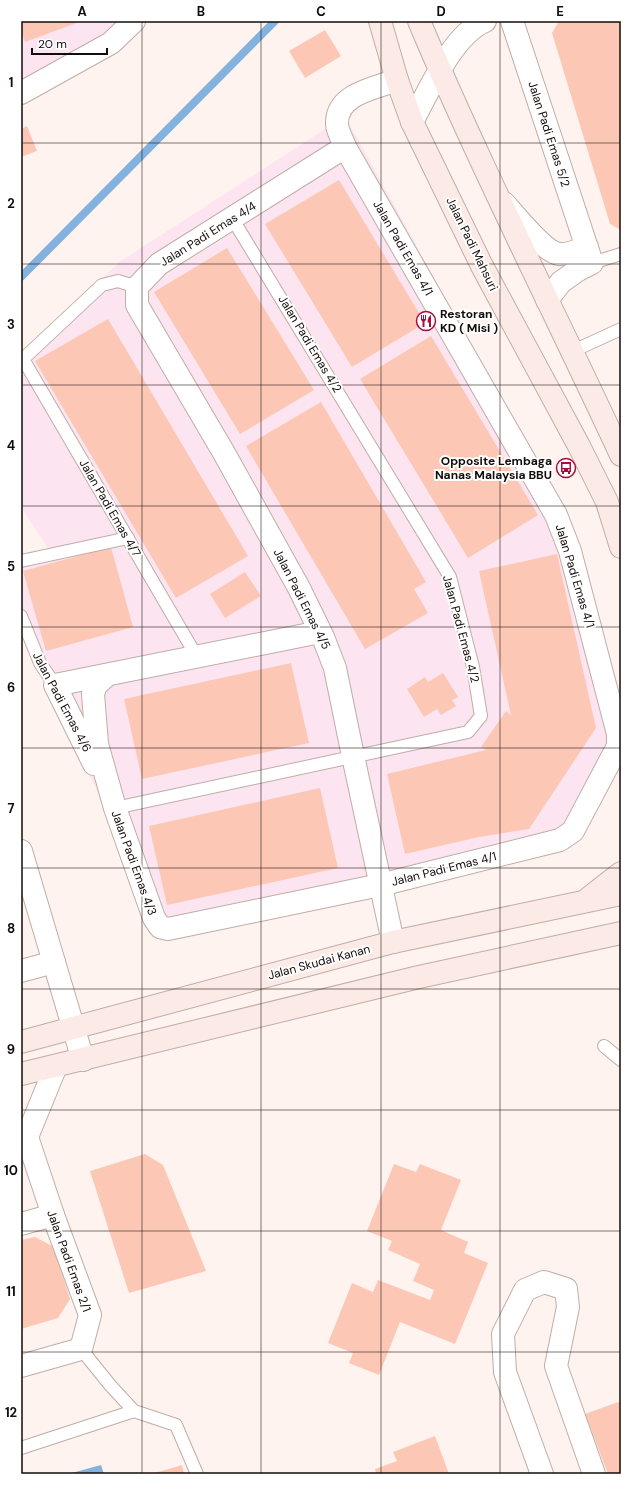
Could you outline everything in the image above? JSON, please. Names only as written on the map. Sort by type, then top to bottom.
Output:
[{"type":"street","name":"Jalan Padi Mahsuri","points":[[380,21],[397,80],[412,122],[482,266],[579,446],[607,502],[621,547]]},
{"type":"street","points":[[419,21],[440,71],[498,196],[621,455]]},
{"type":"street","points":[[412,122],[440,71],[460,39],[478,24],[485,21]]},
{"type":"street","name":"Jalan Padi Emas 5/2","points":[[512,21],[590,255]]},
{"type":"street","points":[[21,93],[110,43],[129,23]]},
{"type":"street","name":"Jalan Padi Emas 4/1","points":[[380,885],[560,840],[573,831],[618,746],[618,734],[570,551],[556,515],[345,147],[337,124],[340,109],[352,97],[397,80]]},
{"type":"street","name":"Jalan Padi Emas 4/4","points":[[138,287],[159,264],[345,147]]},
{"type":"street","points":[[498,196],[540,243],[559,254],[573,252],[590,255],[578,270],[561,282],[547,300]]},
{"type":"street","name":"Jalan Padi Emas 4/5","points":[[138,287],[137,305],[235,473],[299,588],[335,668],[393,942]]},
{"type":"street","points":[[55,685],[320,632]]},
{"type":"street","name":"Jalan Padi Emas 4/3","points":[[107,675],[96,685],[93,694],[97,744],[115,808],[154,918],[160,927],[168,929],[380,885]]},
{"type":"street","name":"Jalan Padi Emas 4/6","points":[[55,685],[115,808]]},
{"type":"street","points":[[21,851],[83,1060]]},
{"type":"street","points":[[583,902],[621,873]]},
{"type":"street","name":"Jalan Skudai Kanan","points":[[21,1042],[393,942],[621,894]]},
{"type":"street","points":[[21,1074],[420,977],[620,934]]},
{"type":"street","points":[[21,970],[54,962]]},
{"type":"street","name":"Jalan Padi Emas 2/1","points":[[56,1066],[24,1134],[90,1315],[81,1349]]},
{"type":"street","points":[[21,1224],[53,1215]]},
{"type":"street","points":[[542,1474],[505,1372],[503,1334],[525,1290],[544,1282],[566,1289],[568,1307],[556,1366],[594,1474]]},
{"type":"street","points":[[21,1366],[81,1349]]},
{"type":"lane","name":"Jalan Padi Emas 4/2","points":[[115,808],[468,732],[481,716],[473,668],[450,577],[232,218]]},
{"type":"lane","points":[[590,255],[621,254]]},
{"type":"lane","name":"Jalan Padi Emas 4/7","points":[[138,287],[118,281],[102,285],[23,359],[197,656]]},
{"type":"lane","points":[[573,352],[621,329]]},
{"type":"lane","points":[[21,561],[128,538]]},
{"type":"lane","name":"Jalan Padi Emas 4/6","points":[[21,616],[40,662],[55,685]]},
{"type":"lane","points":[[604,1046],[621,1060]]},
{"type":"lane","points":[[81,1349],[110,1385],[134,1411],[176,1425],[197,1474]]},
{"type":"lane","points":[[21,1448],[134,1411]]},
{"type":"shaded area","points":[[21,21],[147,21],[118,50],[21,104]]},
{"type":"shaded area","points":[[345,116],[570,524],[621,713],[581,835],[169,938],[36,666],[21,630],[21,555],[49,550],[21,507],[21,351],[121,261]]},
{"type":"water","points":[[101,1465],[104,1474],[68,1474]]},
{"type":"building","points":[[21,21],[82,21],[25,42],[21,31]]},
{"type":"building","points":[[559,21],[621,21],[621,230],[610,224],[552,33]]},
{"type":"building","points":[[325,30],[341,56],[305,78],[289,51]]},
{"type":"building","points":[[27,126],[37,151],[21,157],[21,129]]},
{"type":"building","points":[[339,180],[425,323],[352,367],[265,224]]},
{"type":"building","points":[[227,248],[314,390],[240,434],[154,292]]},
{"type":"building","points":[[108,319],[248,556],[176,598],[35,361]]},
{"type":"building","points":[[431,336],[538,515],[468,558],[360,379]]},
{"type":"building","points":[[321,402],[426,582],[414,589],[428,613],[365,649],[246,446]]},
{"type":"building","points":[[111,547],[133,627],[46,651],[23,571]]},
{"type":"building","points":[[557,554],[596,728],[529,829],[479,837],[405,854],[387,774],[486,750],[481,747],[506,711],[511,715],[479,571]]},
{"type":"building","points":[[245,572],[261,596],[225,618],[210,594]]},
{"type":"building","points":[[291,663],[309,743],[142,779],[124,699]]},
{"type":"building","points":[[443,673],[458,697],[452,700],[456,706],[441,715],[437,709],[424,717],[407,689],[425,677],[428,682]]},
{"type":"building","points":[[320,788],[338,868],[167,905],[149,826]]},
{"type":"building","points":[[145,1154],[163,1165],[206,1271],[129,1293],[90,1171]]},
{"type":"building","points":[[394,1164],[416,1172],[420,1164],[461,1180],[441,1230],[468,1242],[464,1253],[488,1263],[455,1344],[400,1322],[379,1375],[349,1363],[353,1353],[328,1343],[352,1283],[373,1292],[378,1280],[430,1300],[434,1290],[413,1281],[420,1264],[388,1250],[392,1241],[367,1231]]},
{"type":"building","points":[[35,1237],[54,1247],[70,1299],[58,1318],[21,1329],[21,1240]]},
{"type":"building","points":[[621,1401],[621,1474],[608,1474],[585,1414]]},
{"type":"building","points":[[435,1436],[449,1474],[376,1474],[375,1469],[397,1461],[393,1452]]},
{"type":"building","points":[[182,1465],[184,1474],[151,1474]]},
{"type":"waterway","points":[[21,277],[275,21]]},
{"type":"place","name":"Restoran KD ( Misi )","points":[[426,321]]},
{"type":"place","name":"Opposite Lembaga Nanas Malaysia BBU","points":[[566,468]]}]
